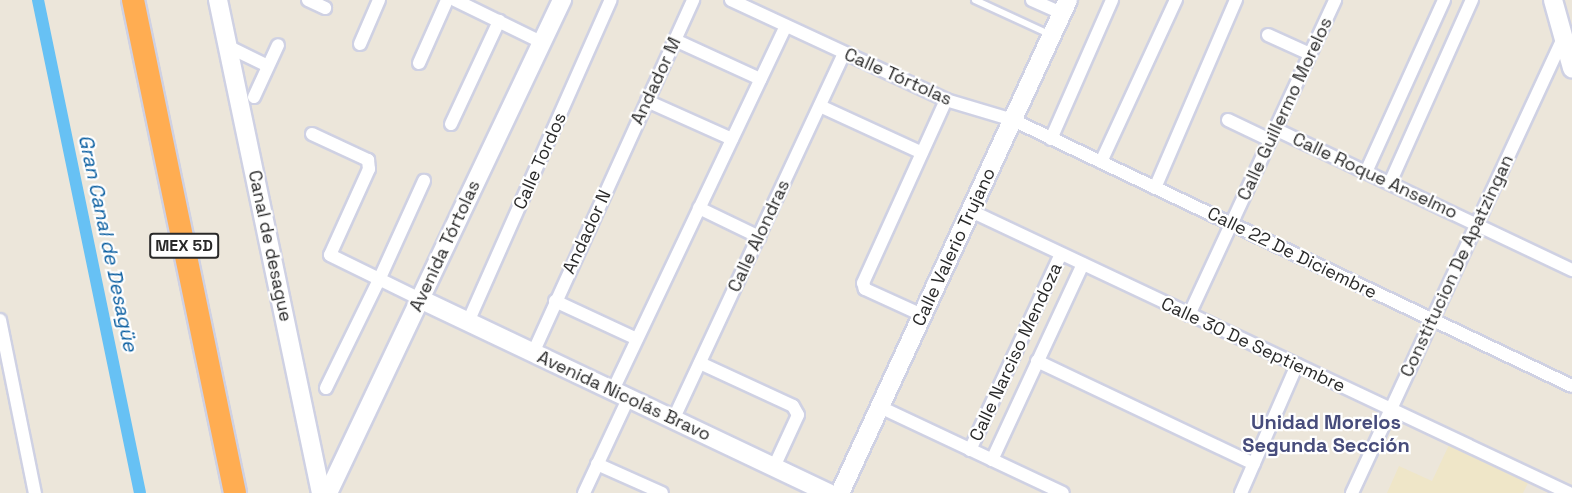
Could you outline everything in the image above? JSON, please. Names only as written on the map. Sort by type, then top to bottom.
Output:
[{"type":"highway","name":"MEX 5D","points":[[118,0],[219,493]]},
{"type":"highway","name":"MEX 5D","points":[[133,0],[235,493]]},
{"type":"street","name":"Canal de desague","points":[[218,0],[321,493]]},
{"type":"street","points":[[308,0],[324,8]]},
{"type":"street","points":[[360,44],[380,0]]},
{"type":"street","points":[[418,63],[447,0]]},
{"type":"street","points":[[455,0],[541,42]]},
{"type":"street","name":"Avenida Tórtolas","points":[[328,493],[562,0]]},
{"type":"street","name":"Calle Tordos","points":[[468,322],[611,0]]},
{"type":"street","name":"Andador M","points":[[619,162],[693,0]]},
{"type":"street","name":"Calle Tórtolas","points":[[731,0],[946,100],[1013,120]]},
{"type":"street","points":[[1032,0],[1065,7]]},
{"type":"street","points":[[1051,139],[1112,0]]},
{"type":"street","points":[[1101,162],[1176,0]]},
{"type":"street","points":[[1155,188],[1237,0]]},
{"type":"street","name":"Calle Guillermo Morelos","points":[[1189,315],[1335,0]]},
{"type":"street","points":[[1366,172],[1444,0]]},
{"type":"street","points":[[1390,183],[1473,0]]},
{"type":"street","points":[[1553,0],[1562,40],[1572,68]]},
{"type":"street","name":"Calle Valerio Trujano","points":[[840,493],[1065,7]]},
{"type":"street","points":[[451,124],[499,21]]},
{"type":"street","points":[[584,493],[597,464],[637,339],[786,26]]},
{"type":"street","points":[[1268,35],[1310,54]]},
{"type":"street","points":[[675,40],[760,79]]},
{"type":"street","name":"Constitucion De Apatzingan","points":[[1355,492],[1390,410],[1562,40]]},
{"type":"street","points":[[254,97],[278,45]]},
{"type":"street","points":[[229,47],[268,66]]},
{"type":"street","name":"Calle Alondras","points":[[673,420],[844,53]]},
{"type":"street","points":[[922,315],[865,289],[862,283],[946,100]]},
{"type":"street","points":[[646,101],[732,139]]},
{"type":"street","points":[[820,106],[922,153]]},
{"type":"street","name":"Calle 22 De Diciembre","points":[[1013,120],[1572,386]]},
{"type":"street","name":"Calle Roque Anselmo","points":[[1228,120],[1273,135],[1366,172],[1572,270]]},
{"type":"street","points":[[312,134],[368,160],[369,169],[330,255],[420,299]]},
{"type":"street","name":"Andador N","points":[[555,301],[619,162]]},
{"type":"street","points":[[326,388],[424,181]]},
{"type":"street","points":[[699,208],[759,237]]},
{"type":"street","name":"Calle 30 De Septiembre","points":[[971,211],[1569,493]]},
{"type":"street","name":"Calle Narciso Mendoza","points":[[970,450],[1061,254]]},
{"type":"street","name":"Calle Narciso Mendoza","points":[[992,460],[1083,264]]},
{"type":"street","name":"Avenida Nicolás Bravo","points":[[420,299],[829,493]]},
{"type":"street","points":[[533,353],[555,301],[637,339]]},
{"type":"street","points":[[0,320],[35,493]]},
{"type":"street","points":[[1037,361],[1254,464]]},
{"type":"street","points":[[700,363],[792,406],[798,415],[774,467]]},
{"type":"street","points":[[1242,493],[1297,365]]},
{"type":"street","points":[[880,407],[1063,493]]},
{"type":"street","points":[[597,464],[662,493]]},
{"type":"lane","points":[[975,0],[1052,35]]},
{"type":"shaded area","points":[[1449,445],[1529,481],[1523,493],[1387,493],[1399,466],[1432,481]]},
{"type":"waterway","name":"Gran Canal de Desagüe","points":[[38,0],[140,493]]},
{"type":"district","name":"Unidad Morelos Segunda Sección","points":[[1326,434]]}]
